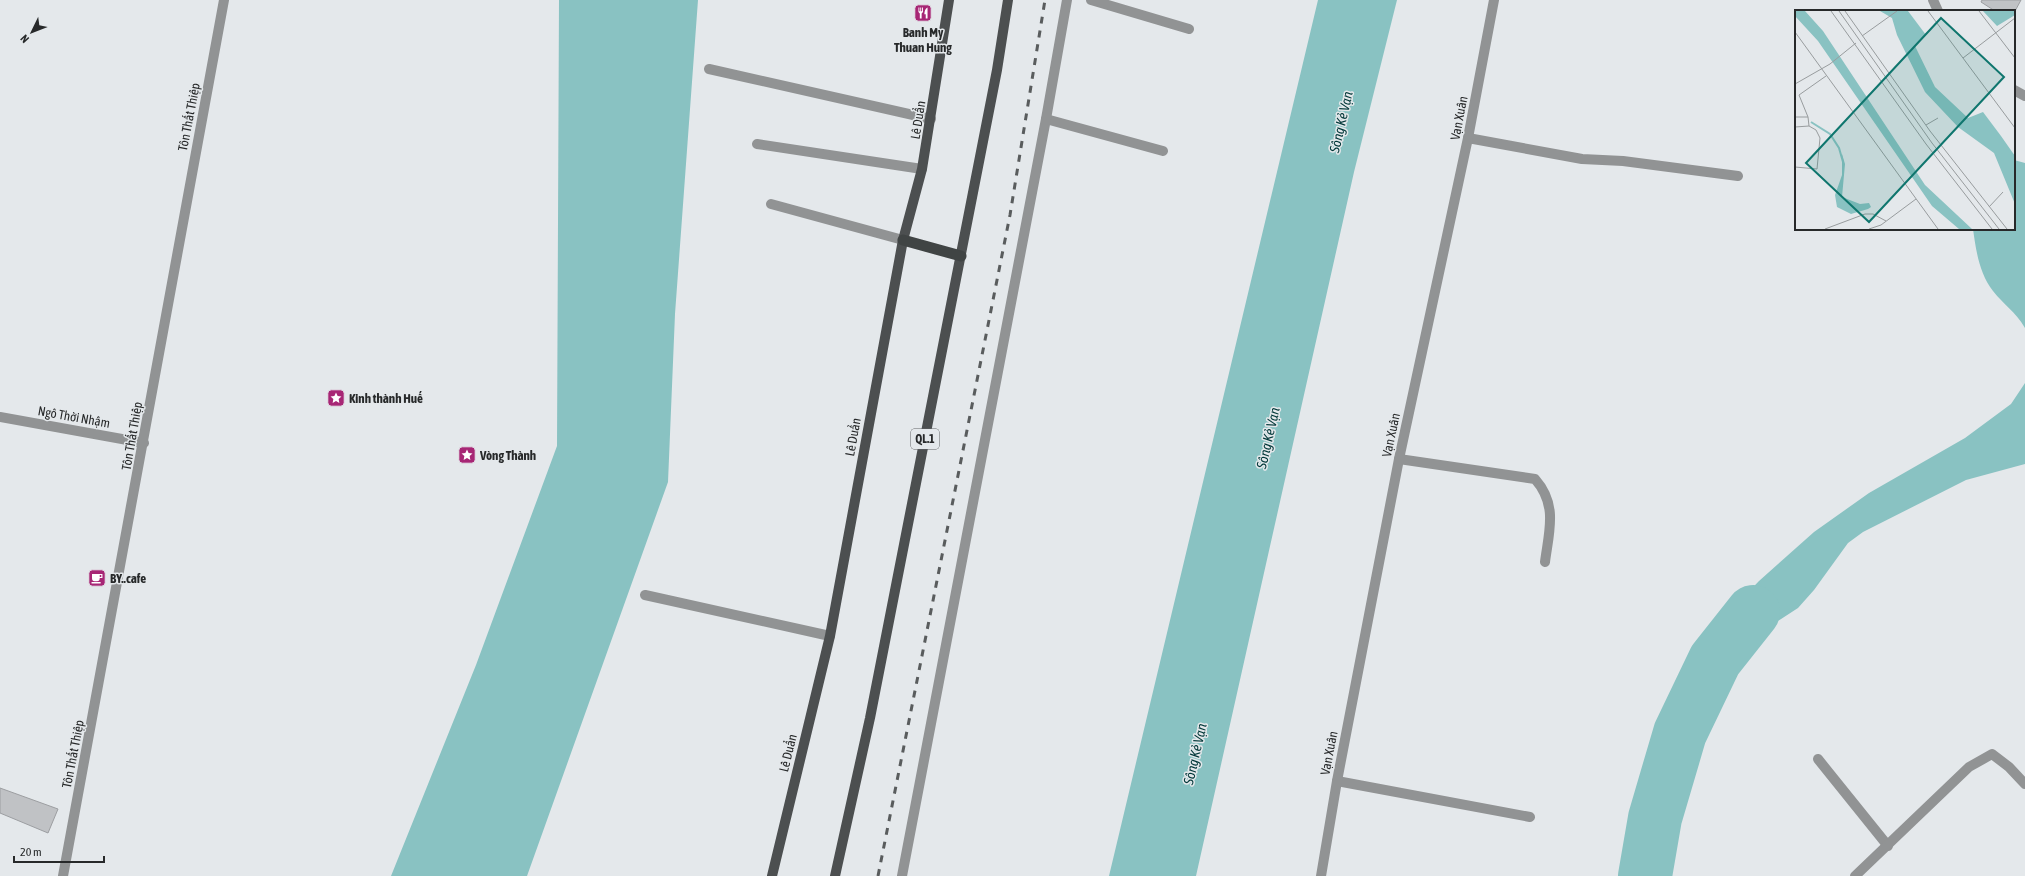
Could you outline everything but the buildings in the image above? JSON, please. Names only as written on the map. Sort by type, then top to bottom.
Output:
[{"type":"highway","points":[[903,240],[961,256]]},
{"type":"main road","name":"Lê Duẩn","points":[[772,876],[830,636],[903,240],[922,170],[949,0]]},
{"type":"main road","name":"QL.1","points":[[835,876],[870,718],[997,70],[1008,0]]},
{"type":"street","name":"Tôn Thất Thiệp","points":[[63,876],[144,443],[224,0]]},
{"type":"street","points":[[902,876],[1046,119],[1066,0]]},
{"type":"street","points":[[1091,0],[1189,29]]},
{"type":"street","name":"Vạn Xuân","points":[[1321,876],[1337,781],[1399,459],[1468,138],[1494,0]]},
{"type":"street","points":[[1933,0],[1938,10]]},
{"type":"street","points":[[709,69],[931,119]]},
{"type":"street","points":[[2015,91],[2025,96]]},
{"type":"street","points":[[1046,119],[1163,151]]},
{"type":"street","points":[[1468,138],[1582,159],[1623,161],[1738,176]]},
{"type":"street","points":[[757,144],[922,170]]},
{"type":"street","points":[[771,204],[903,240]]},
{"type":"street","name":"Ngô Thời Nhậm","points":[[0,417],[144,443]]},
{"type":"street","points":[[1399,459],[1536,479],[1545,490],[1551,513],[1545,562]]},
{"type":"street","points":[[645,595],[830,636]]},
{"type":"street","points":[[1855,876],[1969,767],[1992,754],[2009,767],[2025,784]]},
{"type":"street","points":[[1818,759],[1888,846]]},
{"type":"street","points":[[1337,781],[1530,817]]},
{"type":"water","points":[[559,0],[698,0],[675,314],[668,482],[527,876],[391,876],[476,665],[557,446]]},
{"type":"water","name":"Sông Kẻ Vạn","points":[[1318,0],[1397,0],[1354,172],[1196,876],[1109,876]]},
{"type":"water","points":[[2015,160],[2025,163],[2025,328],[1988,284],[1981,269],[1973,230],[2015,230]]},
{"type":"water","points":[[2025,383],[2025,464],[1966,480],[1863,532],[1848,543],[1814,590],[1798,608],[1739,646],[1709,673],[1721,626],[1734,607],[1759,581],[1814,532],[1869,493],[1965,438],[2011,404]]},
{"type":"waterway","points":[[1645,876],[1655,818],[1680,733],[1715,660],[1753,612]]},
{"type":"railway","points":[[878,876],[1010,215],[1045,0]]},
{"type":"place","name":"Banh My Thuan Hung","points":[[923,13]]},
{"type":"place","name":"Kinh thành Huế","points":[[336,398]]},
{"type":"place","name":"Vòng Thành","points":[[467,455]]},
{"type":"place","name":"BY..cafe","points":[[97,578]]}]
